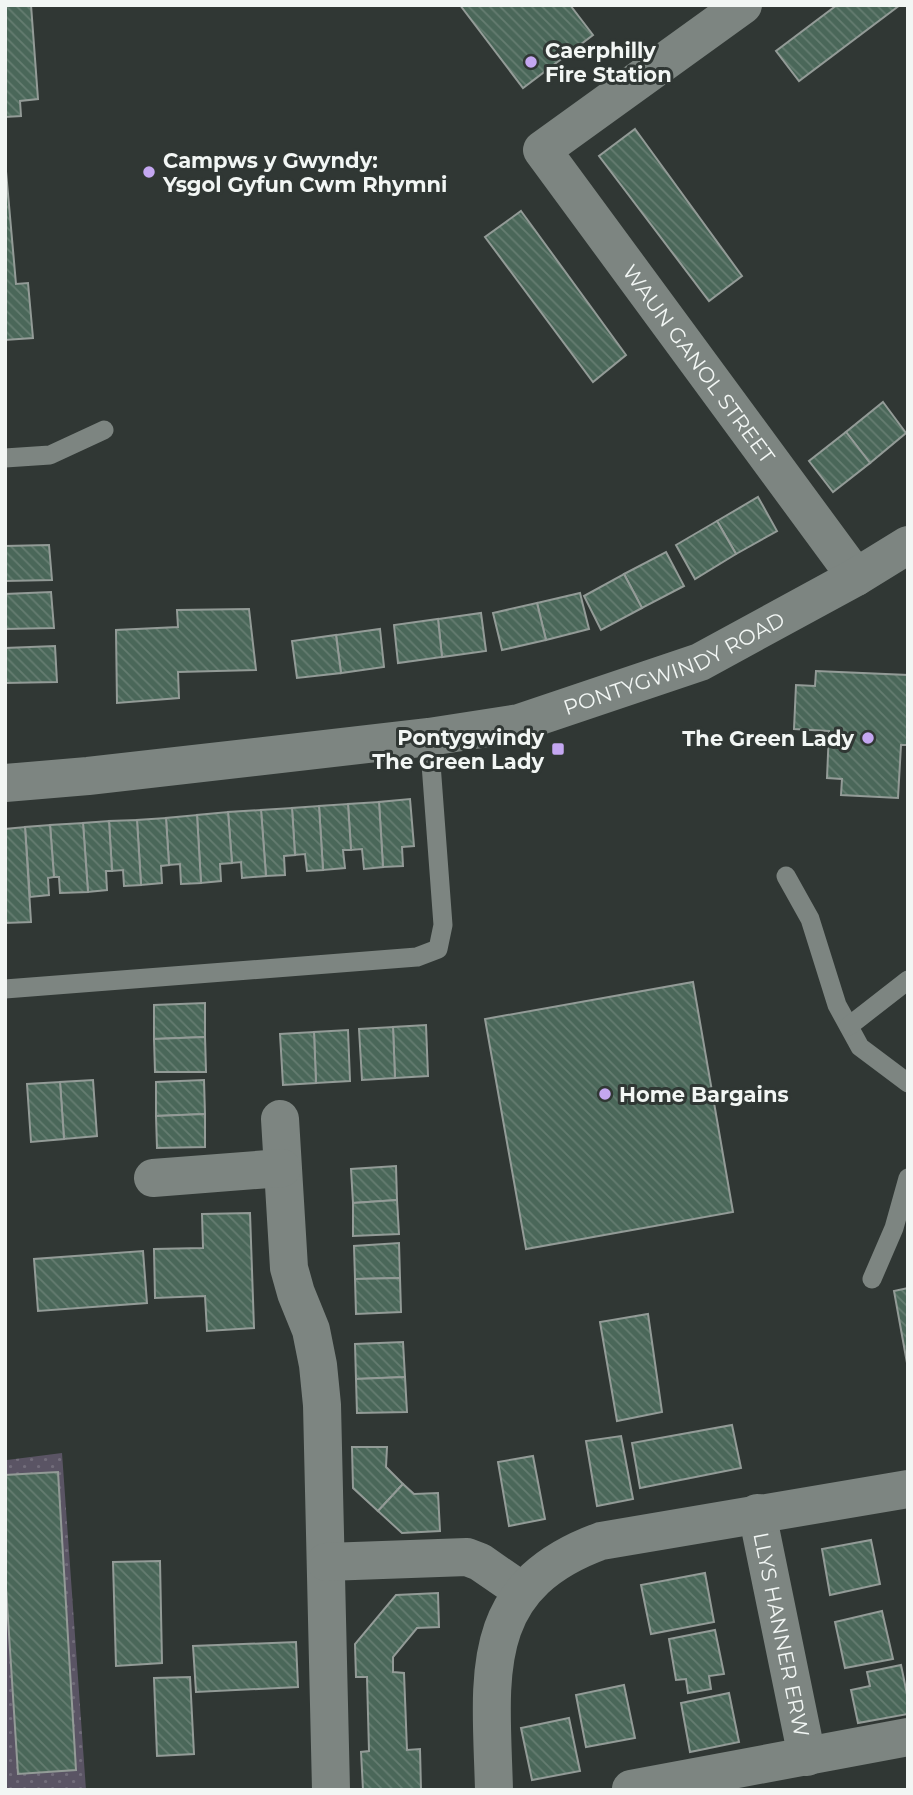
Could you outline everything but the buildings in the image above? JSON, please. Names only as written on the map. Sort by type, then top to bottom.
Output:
[{"type":"street","name":"WAUN GANOL STREET","points":[[743,5],[542,150],[856,577]]},
{"type":"street","name":"PONTYGWINDY ROAD","points":[[5,783],[429,737],[519,723],[701,662],[856,577],[908,545]]},
{"type":"street","points":[[280,1118],[289,1268],[311,1330],[322,1405],[331,1790]]},
{"type":"street","points":[[153,1178],[282,1168]]},
{"type":"street","points":[[494,1790],[492,1674],[502,1627],[522,1591],[545,1569],[561,1558],[601,1541],[908,1489]]},
{"type":"street","name":"LLYS HANNER ERW","points":[[757,1513],[807,1757]]},
{"type":"street","points":[[326,1562],[467,1557],[480,1562],[522,1591]]},
{"type":"street","name":"LLYS HANNER ERW","points":[[631,1789],[672,1786],[908,1737]]},
{"type":"lane","points":[[5,458],[50,455],[104,430]]},
{"type":"lane","points":[[5,989],[417,957],[438,949],[443,925],[429,737]]},
{"type":"lane","points":[[786,876],[810,919],[836,1005],[860,1047],[908,1083]]},
{"type":"lane","points":[[849,1026],[908,980]]},
{"type":"lane","points":[[872,1279],[894,1228],[908,1178]]},
{"type":"shaded area","points":[[5,1443],[7,1460],[62,1453],[86,1790],[5,1790]]},
{"type":"place","name":"Caerphilly Fire Station","points":[[531,62]]},
{"type":"place","name":"Campws y Gwyndy: Ysgol Gyfun Cwm Rhymni","points":[[149,172]]},
{"type":"place","name":"The Green Lady","points":[[868,738]]},
{"type":"place","name":"Pontygwindy The Green Lady","points":[[558,749]]},
{"type":"place","name":"Home Bargains","points":[[605,1094]]}]
